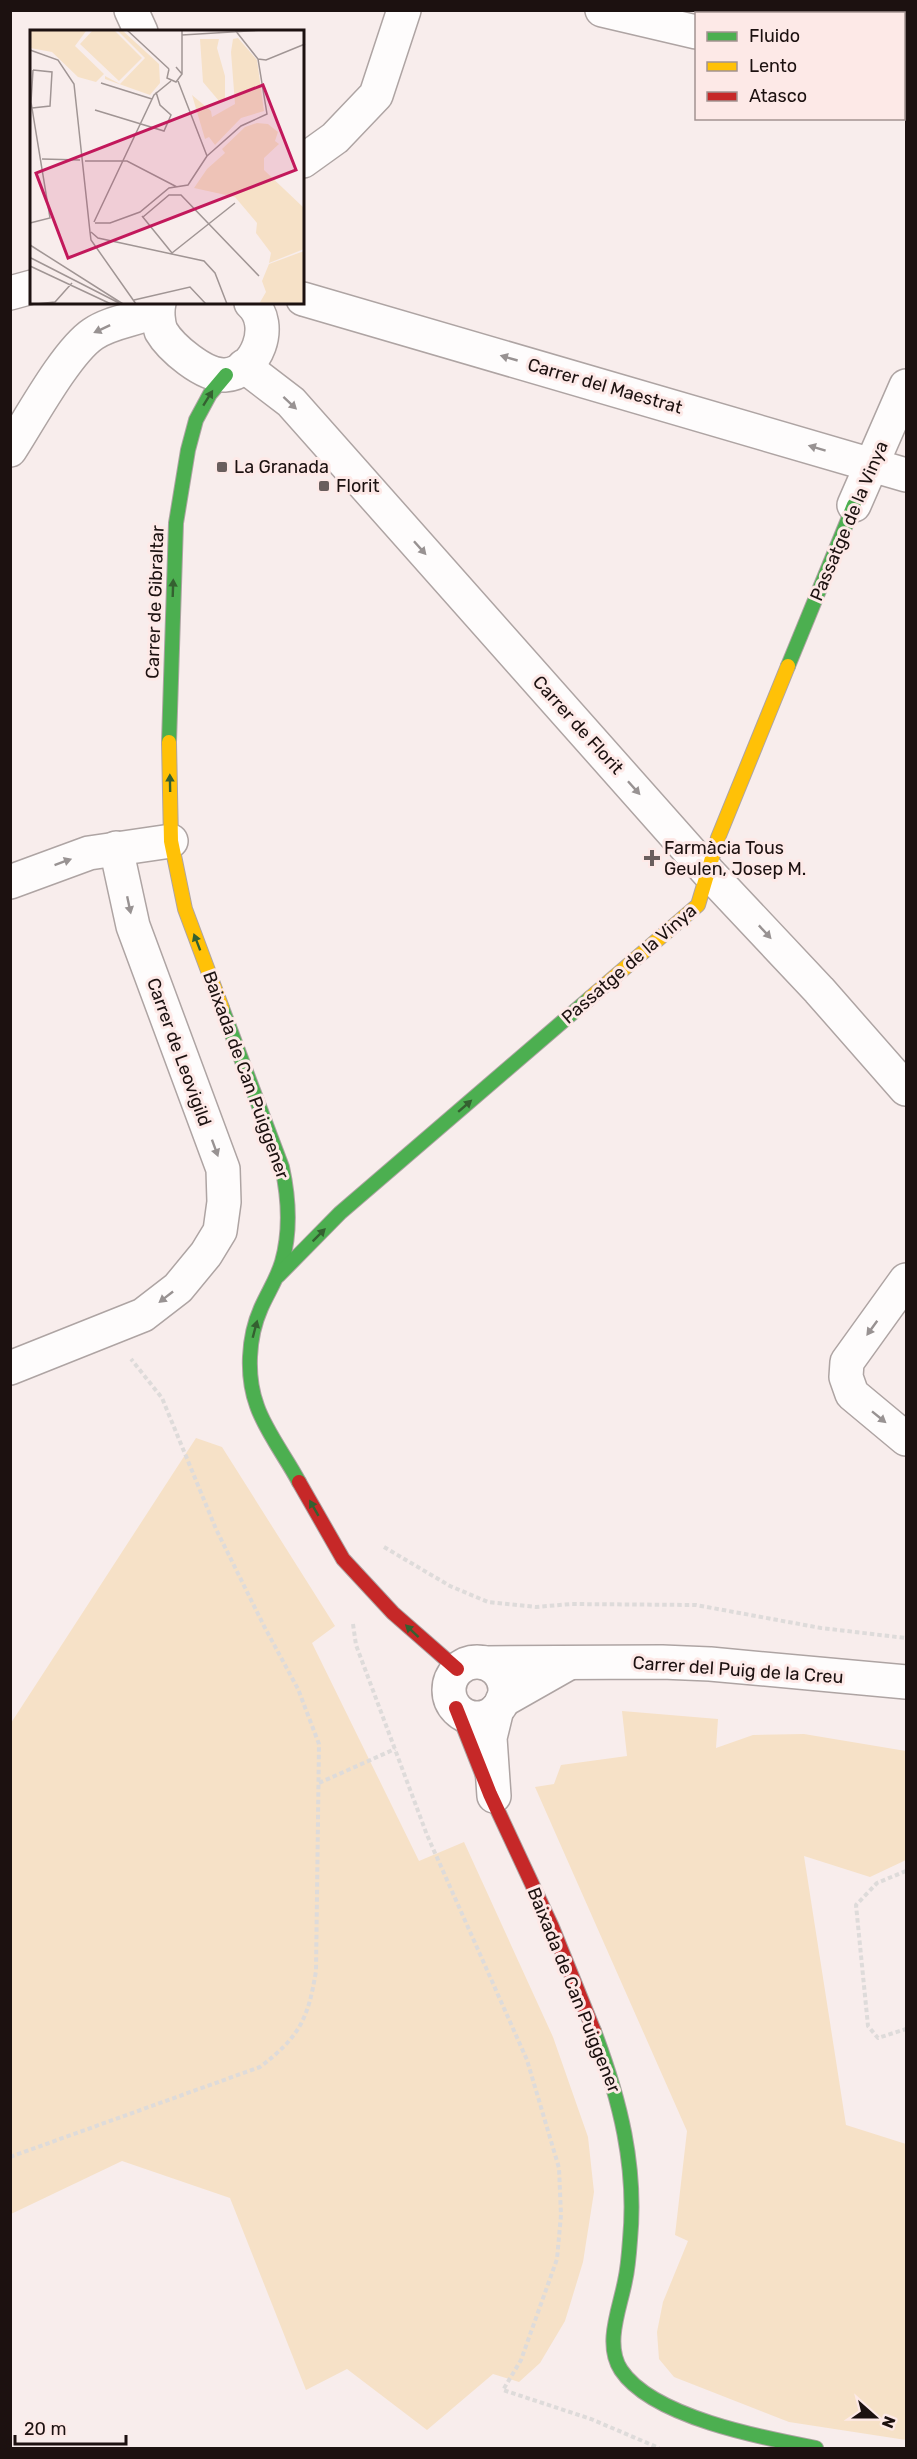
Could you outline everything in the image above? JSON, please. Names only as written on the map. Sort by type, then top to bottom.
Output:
[{"type":"street","points":[[131,10],[140,30]]},
{"type":"street","points":[[304,160],[335,138],[376,95],[404,10]]},
{"type":"street","points":[[602,10],[695,32]]},
{"type":"street","points":[[10,293],[30,288]]},
{"type":"street","name":"Carrer del Maestrat","points":[[304,299],[873,464],[906,476]]},
{"type":"street","points":[[235,371],[259,348],[263,326],[252,304]]},
{"type":"street","points":[[10,450],[76,349],[92,334],[108,326],[143,317],[158,307]]},
{"type":"street","name":"Carrer de Florit","points":[[158,307],[161,330],[178,350],[206,372],[235,371],[291,402],[708,872],[819,990],[906,1089]]},
{"type":"street","name":"Carrer de Gibraltar","points":[[171,841],[169,712],[176,523],[188,450],[196,420],[210,394],[235,371]]},
{"type":"street","name":"Passatge de la Vinya","points":[[278,1276],[340,1213],[698,905],[706,888],[718,838],[854,505],[906,386]]},
{"type":"street","points":[[10,882],[90,853],[171,841]]},
{"type":"street","name":"Baixada de Can Puiggener","points":[[171,841],[185,909],[284,1177],[289,1197],[288,1228],[278,1276],[260,1310],[252,1342],[252,1389],[257,1407],[343,1558]]},
{"type":"street","name":"Carrer de Leovigild","points":[[10,1368],[143,1315],[178,1288],[206,1254],[220,1231],[224,1202],[222,1169],[133,926],[116,848]]},
{"type":"street","points":[[906,1280],[847,1362],[846,1377],[852,1394],[906,1439]]},
{"type":"street","points":[[343,1558],[393,1613],[471,1666],[501,1675],[504,1684],[490,1738],[490,1759],[496,1806]]},
{"type":"street","name":"Carrer del Puig de la Creu","points":[[500,1705],[569,1663]]},
{"type":"street","name":"Carrer del Puig de la Creu","points":[[471,1666],[569,1663],[710,1664],[906,1682]]},
{"type":"street","points":[[471,1666],[450,1683],[450,1693],[456,1708],[472,1717],[490,1715],[500,1705]]},
{"type":"street","name":"Baixada de Can Puiggener","points":[[456,1708],[496,1806],[549,1921],[604,2056],[620,2106],[629,2153],[632,2191],[627,2271],[614,2334],[615,2356],[627,2379],[637,2389],[661,2402],[754,2436],[816,2448]]},
{"type":"path","points":[[10,2157],[260,2067],[284,2049],[303,2023],[311,2003],[316,1971],[319,1744],[298,1689],[216,1529],[162,1398],[108,1330]]},
{"type":"path","points":[[343,1558],[374,1540],[450,1586],[488,1602],[536,1607],[571,1604],[696,1605],[820,1628],[906,1638]]},
{"type":"path","points":[[348,1617],[354,1626],[356,1645],[427,1835],[527,2060],[559,2168],[561,2216],[557,2259],[521,2360],[503,2390],[591,2419],[659,2448]]},
{"type":"path","points":[[319,1783],[395,1749]]},
{"type":"path","points":[[906,1872],[877,1883],[856,1905],[868,2026],[878,2038],[906,2029]]},
{"type":"shaded area","points":[[196,1438],[222,1447],[335,1626],[312,1643],[419,1861],[464,1842],[553,2037],[588,2137],[594,2192],[583,2262],[565,2321],[540,2363],[519,2382],[493,2374],[427,2430],[347,2369],[306,2390],[230,2198],[122,2161],[11,2214],[11,1723]]},
{"type":"shaded area","points":[[622,1711],[718,1719],[716,1748],[753,1735],[804,1734],[906,1751],[906,1860],[870,1877],[804,1856],[846,2125],[906,2144],[906,2440],[789,2422],[674,2377],[659,2359],[657,2332],[663,2302],[688,2241],[675,2235],[687,2131],[535,1787],[554,1784],[561,1765],[627,1756]]},
{"type":"traffic: fast","points":[[169,742],[176,523],[188,450],[196,420],[210,394],[226,375]]},
{"type":"traffic: fast","points":[[788,666],[854,505]]},
{"type":"traffic: fast","points":[[278,1276],[340,1213],[590,998]]},
{"type":"traffic: fast","points":[[222,1008],[282,1167],[284,1179],[288,1214],[285,1250],[278,1274],[253,1331],[250,1369],[253,1394],[261,1415],[299,1482]]},
{"type":"traffic: fast","points":[[594,2031],[612,2082],[629,2160],[632,2213],[628,2261],[613,2338],[616,2360],[621,2370],[636,2386],[657,2401],[682,2413],[739,2431],[816,2448]]},
{"type":"traffic: slow","points":[[590,998],[698,905],[718,838],[788,666]]},
{"type":"traffic: slow","points":[[169,742],[171,841],[185,909],[222,1008]]},
{"type":"traffic: jam","points":[[299,1482],[343,1559],[393,1613],[457,1669]]},
{"type":"traffic: jam","points":[[456,1708],[490,1794],[552,1927],[594,2031]]},
{"type":"place","name":"La Granada","points":[[222,467]]},
{"type":"place","name":"Florit","points":[[324,486]]},
{"type":"place","name":"Farmàcia Tous Geulen, Josep M.","points":[[652,858]]}]
